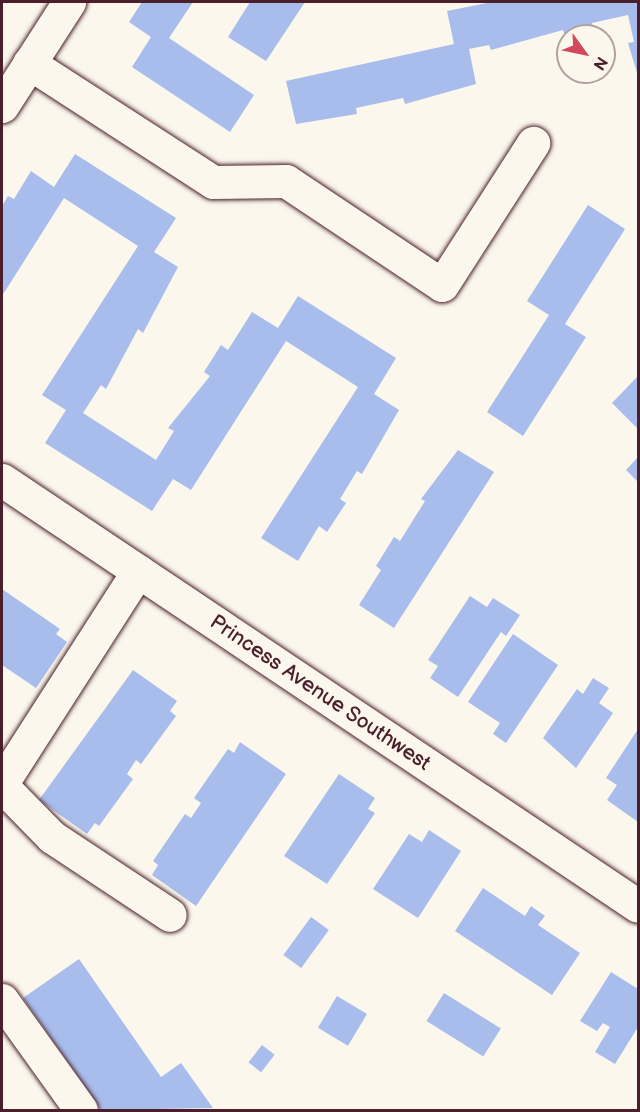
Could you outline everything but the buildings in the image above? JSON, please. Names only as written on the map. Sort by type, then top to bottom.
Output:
[{"type":"street","points":[[2,106],[69,2]]},
{"type":"street","points":[[29,63],[213,182],[286,181],[442,285],[533,143]]},
{"type":"street","name":"Princess Avenue Southwest","points":[[2,480],[639,906]]},
{"type":"street","points":[[138,571],[2,784],[52,837],[170,915]]},
{"type":"street","points":[[2,999],[81,1110]]}]
